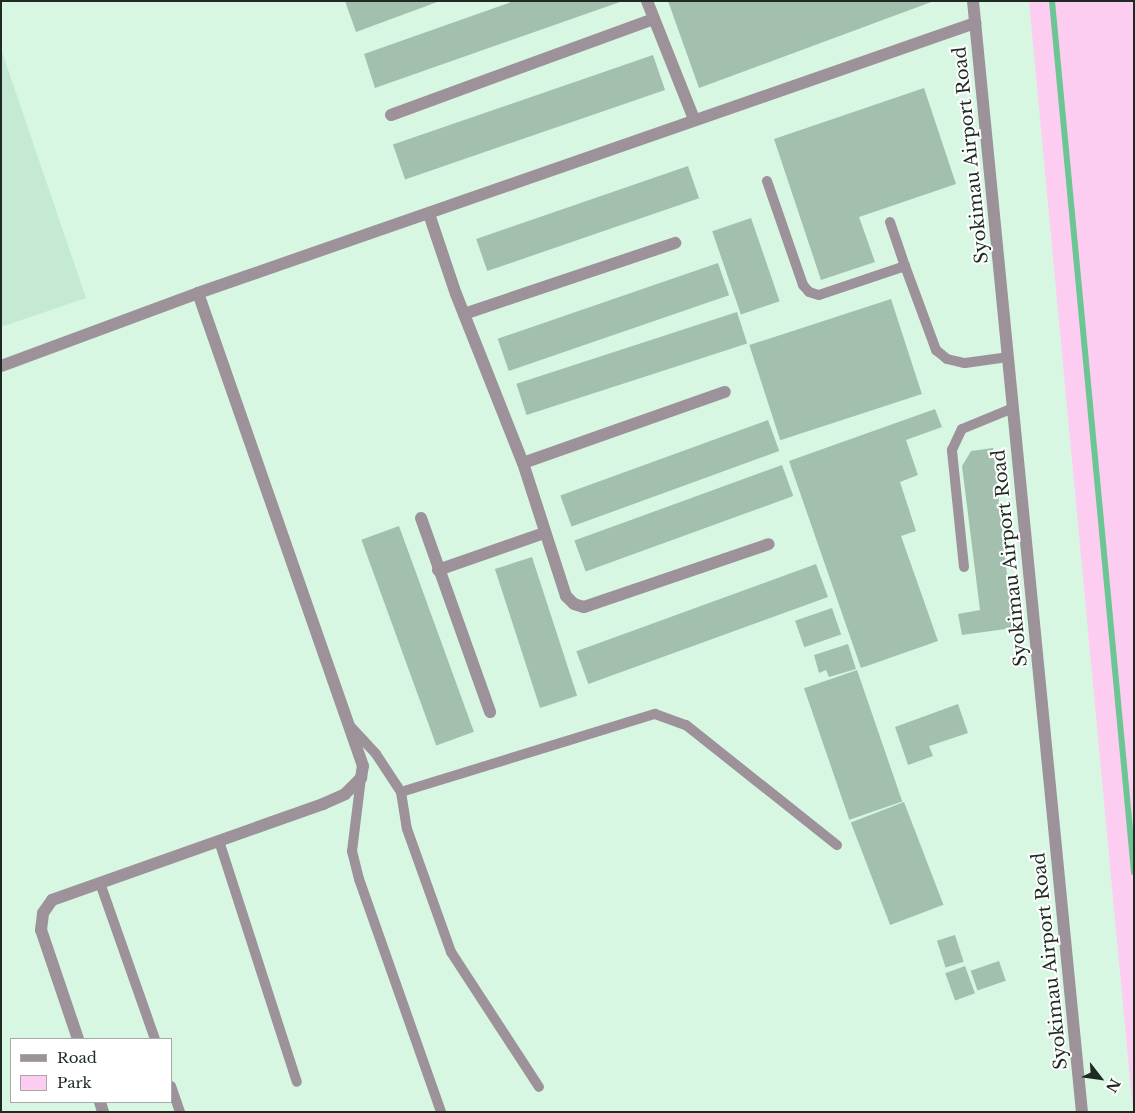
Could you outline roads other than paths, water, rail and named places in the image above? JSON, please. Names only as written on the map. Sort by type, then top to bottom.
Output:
[{"type":"street","points":[[648,1],[694,119]]},
{"type":"street","name":"Syokimau Airport Road","points":[[973,1],[1082,1112]]},
{"type":"street","points":[[391,115],[654,19]]},
{"type":"street","points":[[1,366],[198,293],[975,22]]},
{"type":"street","points":[[429,214],[464,314],[523,463],[544,533],[566,596],[574,604],[584,607],[769,544]]},
{"type":"street","points":[[464,314],[676,243]]},
{"type":"street","points":[[78,1038],[40,930],[43,913],[52,900],[323,804],[345,794],[361,778],[363,766],[351,727],[198,293]]},
{"type":"street","points":[[523,463],[725,392]]},
{"type":"street","points":[[421,518],[490,712]]},
{"type":"street","points":[[438,570],[544,533]]},
{"type":"lane","points":[[767,181],[803,285],[809,292],[819,295],[905,266]]},
{"type":"lane","points":[[890,222],[936,350],[947,359],[965,363],[1008,358]]},
{"type":"lane","points":[[964,566],[952,450],[962,430],[1013,408]]},
{"type":"lane","points":[[401,792],[654,714],[686,725],[837,845]]},
{"type":"lane","points":[[351,727],[376,754],[401,792],[407,828],[450,952],[539,1087]]},
{"type":"lane","points":[[361,778],[352,851],[359,879],[441,1112]]},
{"type":"lane","points":[[219,841],[297,1082]]},
{"type":"lane","points":[[100,883],[155,1038]]},
{"type":"lane","points":[[172,1089],[180,1112]]},
{"type":"waterway","points":[[1052,1],[1134,872]]}]
